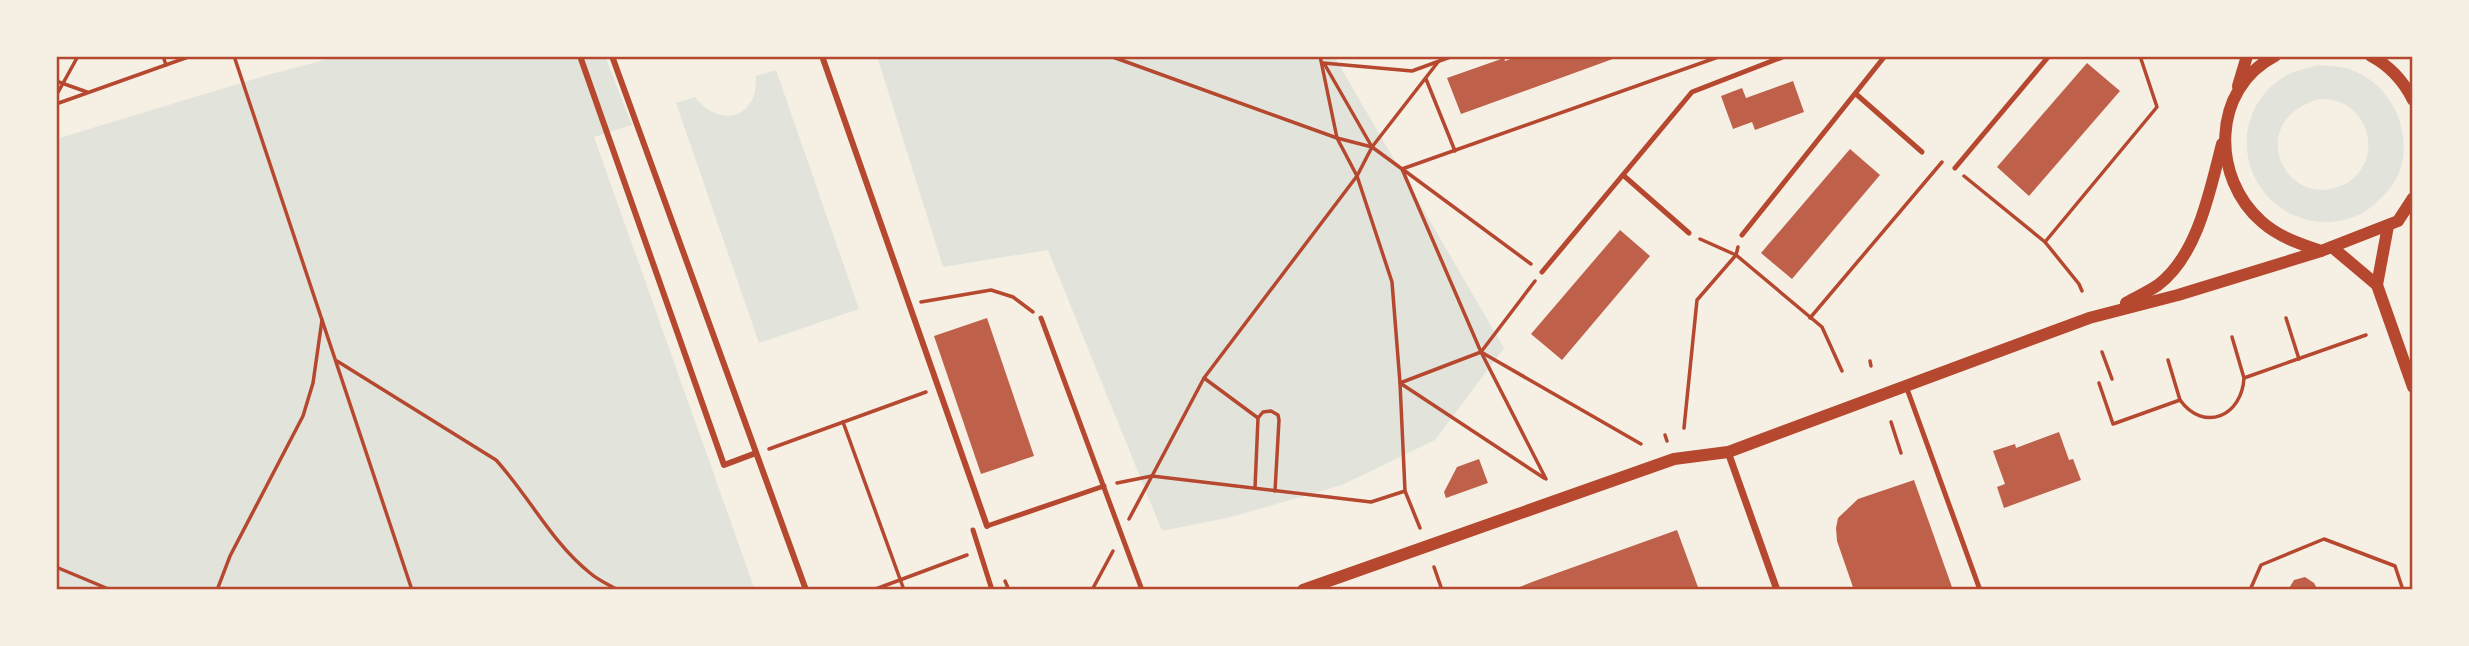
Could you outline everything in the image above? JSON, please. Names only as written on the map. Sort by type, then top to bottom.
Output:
[{"type":"street","points":[[579,56],[724,465],[756,453]]},
{"type":"street","points":[[612,56],[806,590]]},
{"type":"street","points":[[822,56],[987,526]]},
{"type":"street","points":[[2113,310],[2158,285],[2174,271],[2188,250],[2210,192],[2247,56]]},
{"type":"street","points":[[2234,99],[2255,70],[2275,56]]},
{"type":"street","points":[[2371,56],[2395,72],[2410,89],[2413,100]]},
{"type":"street","points":[[2224,133],[2227,166],[2240,197],[2262,222],[2289,240],[2326,249],[2377,285]]},
{"type":"street","points":[[2413,198],[2393,224],[2377,285],[2413,387]]},
{"type":"street","points":[[1303,590],[1674,459],[1728,452],[2113,310],[2178,295],[2326,249],[2413,215]]},
{"type":"street","points":[[1728,452],[1777,590]]},
{"type":"lane","points":[[1542,272],[1692,92],[1785,56]]},
{"type":"lane","points":[[1742,235],[1885,56]]},
{"type":"lane","points":[[1955,167],[2049,56]]},
{"type":"lane","points":[[1856,94],[1922,152]]},
{"type":"lane","points":[[1623,175],[1689,233]]},
{"type":"lane","points":[[1041,318],[1142,590]]},
{"type":"lane","points":[[1906,386],[1980,590]]},
{"type":"lane","points":[[987,526],[1104,486]]},
{"type":"lane","points":[[973,530],[992,590]]},
{"type":"path","points":[[56,96],[78,56]]},
{"type":"path","points":[[163,56],[166,65]]},
{"type":"path","points":[[56,104],[191,56]]},
{"type":"path","points":[[234,56],[412,590]]},
{"type":"path","points":[[1110,56],[1337,138],[1372,147],[1542,272],[1481,352],[1401,383]]},
{"type":"path","points":[[1320,56],[1372,147]]},
{"type":"path","points":[[1323,63],[1412,71],[1453,56]]},
{"type":"path","points":[[1402,169],[1721,56]]},
{"type":"path","points":[[2045,242],[2157,107],[2140,56]]},
{"type":"path","points":[[1152,476],[1204,378],[1357,176],[1372,147],[1437,62]]},
{"type":"path","points":[[1323,63],[1337,138],[1357,176],[1392,282],[1401,383],[1405,491],[1420,528]]},
{"type":"path","points":[[1426,78],[1455,151]]},
{"type":"path","points":[[56,81],[88,93]]},
{"type":"path","points":[[1810,317],[1942,162],[1922,152]]},
{"type":"path","points":[[1955,167],[2045,242],[2079,284],[2081,291]]},
{"type":"path","points":[[1401,383],[1546,480],[1481,352],[1402,169]]},
{"type":"path","points":[[1689,233],[1736,255],[1822,327],[1842,371]]},
{"type":"path","points":[[1684,428],[1697,300],[1736,255],[1742,235]]},
{"type":"path","points":[[909,303],[991,290],[1013,297],[1041,318]]},
{"type":"path","points":[[2286,317],[2300,359]]},
{"type":"path","points":[[217,590],[230,555],[303,416],[313,383],[322,320]]},
{"type":"path","points":[[2244,378],[2366,335]]},
{"type":"path","points":[[2168,360],[2180,400],[2196,415],[2208,418],[2221,416],[2230,411],[2239,400],[2244,378],[2232,337]]},
{"type":"path","points":[[1481,352],[1641,444]]},
{"type":"path","points":[[2102,352],[2112,379]]},
{"type":"path","points":[[335,359],[496,460],[516,482],[562,546],[591,574],[618,590]]},
{"type":"path","points":[[1204,378],[1258,418]]},
{"type":"path","points":[[2099,383],[2113,424],[2180,400]]},
{"type":"path","points":[[756,453],[938,388]]},
{"type":"path","points":[[1255,488],[1258,418],[1263,412],[1271,411],[1278,415],[1279,420],[1275,491]]},
{"type":"path","points":[[843,422],[904,590]]},
{"type":"path","points":[[1891,422],[1901,453]]},
{"type":"path","points":[[1665,435],[1667,440]]},
{"type":"path","points":[[1104,486],[1152,476],[1371,502],[1405,491]]},
{"type":"path","points":[[2250,590],[2261,565],[2324,539],[2395,566],[2403,590]]},
{"type":"path","points":[[873,590],[979,551]]},
{"type":"path","points":[[56,567],[111,590]]},
{"type":"path","points":[[1434,567],[1442,590]]},
{"type":"shaded area","points":[[340,56],[605,56],[632,125],[594,137],[755,590],[56,590],[56,139]]},
{"type":"shaded area","points":[[877,56],[1334,56],[1504,348],[1435,440],[1342,485],[1231,517],[1162,531],[1048,250],[943,267]]},
{"type":"shaded area","points":[[2318,65],[2349,69],[2376,84],[2394,108],[2403,137],[2401,167],[2392,185],[2365,212],[2340,221],[2320,222],[2293,215],[2272,201],[2257,182],[2249,160],[2247,137],[2252,113],[2266,92],[2287,75]],"holes":[[[2320,99],[2336,101],[2354,111],[2365,127],[2368,147],[2363,166],[2351,180],[2334,188],[2315,189],[2299,183],[2287,172],[2279,157],[2278,140],[2284,123],[2297,109]]]},
{"type":"shaded area","points":[[776,70],[859,309],[759,343],[676,103],[695,97],[708,110],[724,116],[733,115],[747,107],[753,98],[756,76]]},
{"type":"building","points":[[1519,56],[1621,56],[1461,114],[1447,78],[1504,58],[1505,61]]},
{"type":"building","points":[[2087,63],[2120,91],[2029,196],[1997,167]]},
{"type":"building","points":[[1793,81],[1804,112],[1755,130],[1752,122],[1733,129],[1721,96],[1742,88],[1746,98]]},
{"type":"building","points":[[1850,149],[1880,175],[1792,279],[1761,253]]},
{"type":"building","points":[[1620,230],[1650,256],[1562,360],[1531,334]]},
{"type":"building","points":[[987,318],[1034,456],[981,474],[934,336]]},
{"type":"building","points":[[2059,432],[2069,460],[2073,459],[2081,480],[2004,508],[1997,487],[2005,484],[1993,451],[2015,444],[2016,448]]},
{"type":"building","points":[[1479,459],[1488,483],[1446,498],[1444,492],[1457,467]]},
{"type":"building","points":[[1914,480],[1953,590],[1854,590],[1837,541],[1838,518],[1858,499]]},
{"type":"building","points":[[1677,530],[1699,590],[1512,590],[1532,582]]},
{"type":"building","points":[[2305,577],[2314,583],[2318,590],[2288,590],[2294,580]]}]
